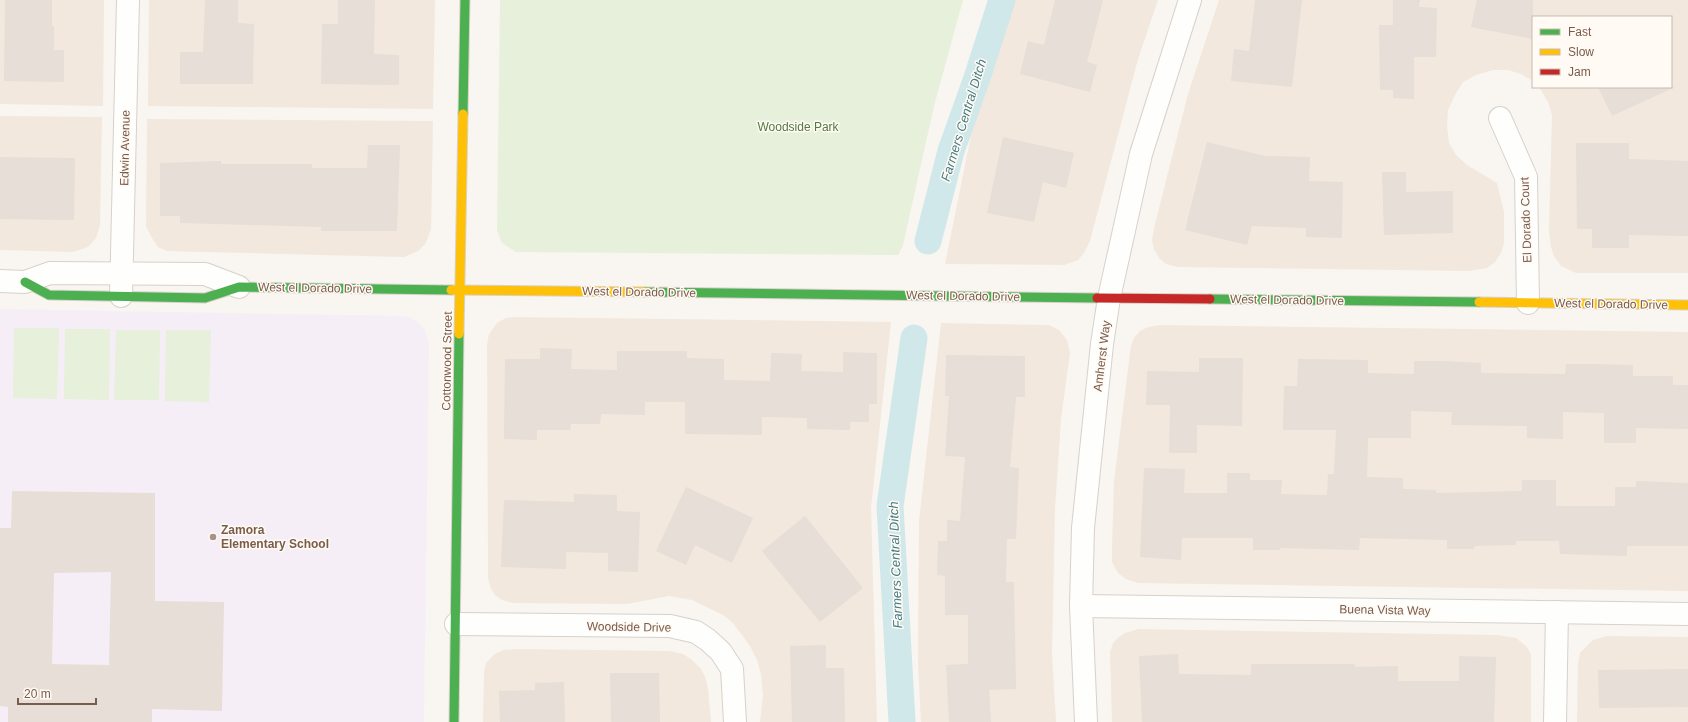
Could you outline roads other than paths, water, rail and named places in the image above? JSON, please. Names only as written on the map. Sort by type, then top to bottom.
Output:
[{"type":"street","name":"Edwin Avenue","points":[[121,296],[128,0]]},
{"type":"street","name":"Cottonwood Street","points":[[454,722],[465,0]]},
{"type":"street","name":"Amherst Way","points":[[1086,722],[1081,606],[1084,528],[1102,344],[1109,298],[1141,154],[1190,0]]},
{"type":"street","name":"El Dorado Court","points":[[1500,118],[1526,177],[1528,303]]},
{"type":"street","name":"West el Dorado Drive","points":[[0,281],[25,282],[50,273],[205,274],[239,287]]},
{"type":"street","name":"West el Dorado Drive","points":[[25,282],[49,295],[205,298],[239,287],[1688,305]]},
{"type":"street","name":"Buena Vista Way","points":[[1081,606],[1688,614]]},
{"type":"street","points":[[1555,722],[1557,612]]},
{"type":"street","name":"Woodside Drive","points":[[456,624],[670,626],[696,632],[708,640],[721,652],[732,669],[735,722]]},
{"type":"waterway","name":"Farmers Central Ditch","points":[[928,241],[951,151],[977,78],[1002,0]]},
{"type":"waterway","name":"Farmers Central Ditch","points":[[902,722],[890,506],[914,338]]},
{"type":"place","name":"Zamora Elementary School","points":[[213,537]]},
{"type":"park label","name":"Woodside Park","points":[[798,127]]}]
